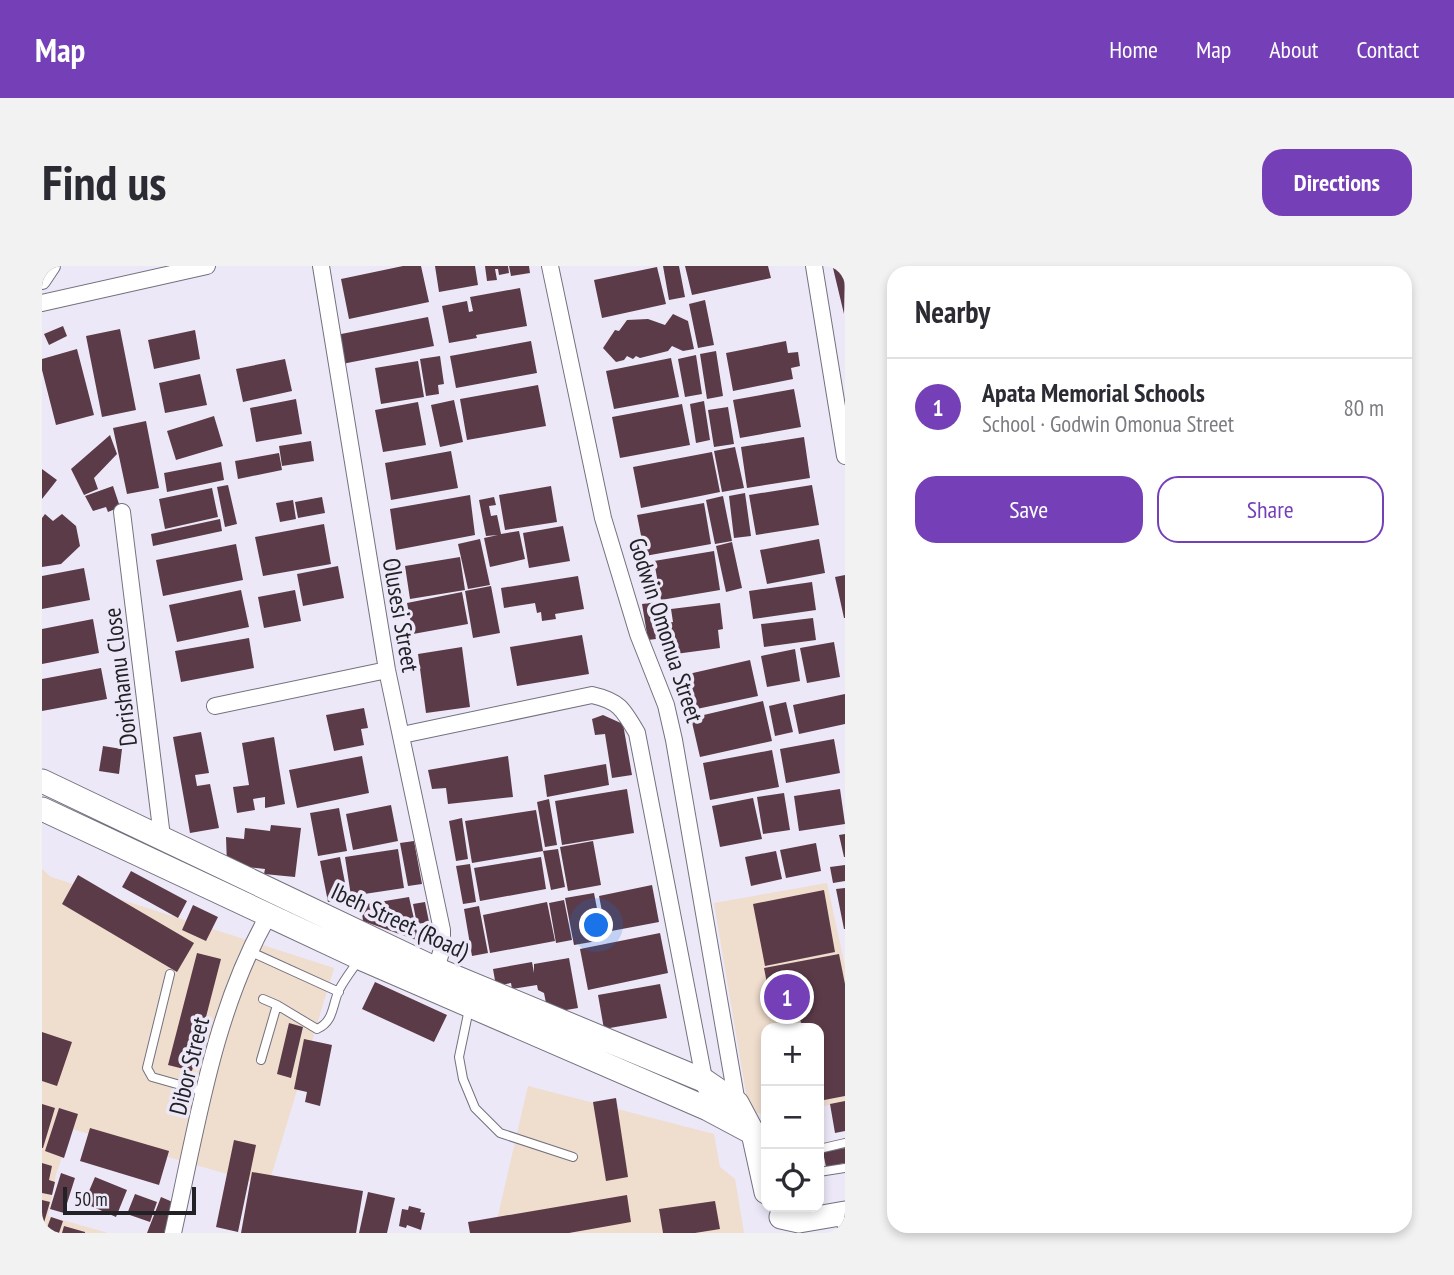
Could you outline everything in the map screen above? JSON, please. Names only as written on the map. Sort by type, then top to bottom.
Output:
[{"type":"street","points":[[42,281],[52,266]]},
{"type":"street","points":[[42,303],[207,266]]},
{"type":"street","name":"Olusesi Street","points":[[321,266],[387,670],[442,930],[442,949],[436,969]]},
{"type":"street","name":"Godwin Omonua Street","points":[[550,266],[603,519],[638,634],[666,705],[743,1121],[761,1177]]},
{"type":"street","points":[[814,266],[845,456]]},
{"type":"street","name":"Dorishamu Close","points":[[122,512],[162,837]]},
{"type":"street","points":[[215,706],[387,670]]},
{"type":"street","points":[[402,735],[592,695],[611,699],[626,714],[637,733],[705,1081],[708,1109]]},
{"type":"street","name":"Ibeh Street (Road)","points":[[42,782],[436,969],[705,1081],[743,1121]]},
{"type":"street","name":"Ibeh Street (Road)","points":[[42,809],[360,958],[708,1109],[743,1121]]},
{"type":"street","name":"Dibor Street","points":[[173,1233],[221,1027],[249,951],[268,916]]},
{"type":"street","points":[[779,1216],[799,1221],[843,1220]]},
{"type":"lane","points":[[249,951],[339,992]]},
{"type":"lane","points":[[263,999],[317,1029],[325,1025],[330,1018],[339,992],[360,958]]},
{"type":"lane","points":[[170,974],[147,1068],[152,1077],[205,1092]]},
{"type":"lane","points":[[261,1060],[277,1005]]},
{"type":"lane","points":[[469,1006],[459,1057],[463,1079],[475,1108],[500,1133],[573,1157]]},
{"type":"lane","points":[[824,1148],[845,1143]]},
{"type":"lane","points":[[824,1171],[845,1168]]},
{"type":"shaded area","points":[[42,869],[51,877],[334,968],[268,1186],[72,1129],[56,1174],[48,1216],[108,1233],[42,1233]]},
{"type":"shaded area","points":[[827,883],[845,966],[845,1102],[824,1106],[824,1023],[761,1023],[761,1114],[749,1111],[714,903]]},
{"type":"shaded area","points":[[528,1086],[714,1134],[720,1167],[735,1179],[744,1233],[494,1233]]},
{"type":"building","points":[[403,266],[421,266],[429,302],[349,319],[341,279]]},
{"type":"building","points":[[435,266],[475,266],[478,285],[439,292]]},
{"type":"building","points":[[485,266],[508,266],[509,273],[499,275],[498,269],[495,269],[497,280],[487,281]]},
{"type":"building","points":[[509,266],[529,266],[530,273],[511,276]]},
{"type":"building","points":[[663,266],[679,266],[685,297],[669,300]]},
{"type":"building","points":[[685,266],[768,266],[771,278],[692,295]]},
{"type":"building","points":[[845,266],[844,314],[833,268]]},
{"type":"building","points":[[657,267],[666,304],[602,318],[594,280]]},
{"type":"building","points":[[520,288],[527,326],[449,343],[442,306],[467,301],[469,312],[473,311],[470,297]]},
{"type":"building","points":[[705,300],[714,345],[698,348],[689,304]]},
{"type":"building","points":[[673,314],[688,321],[694,349],[683,351],[672,346],[668,351],[640,358],[636,356],[633,359],[627,356],[616,362],[603,348],[615,330],[619,331],[627,320],[648,319],[665,325]]},
{"type":"building","points":[[428,317],[434,346],[342,364],[336,335]]},
{"type":"building","points":[[63,326],[67,336],[49,345],[44,334]]},
{"type":"building","points":[[120,329],[136,410],[102,417],[86,336]]},
{"type":"building","points":[[195,330],[200,359],[154,369],[148,340]]},
{"type":"building","points":[[531,341],[537,373],[456,388],[450,356]]},
{"type":"building","points":[[786,341],[788,353],[798,352],[800,366],[791,368],[793,379],[733,391],[726,353]]},
{"type":"building","points":[[77,349],[94,415],[56,425],[42,370],[42,359]]},
{"type":"building","points":[[716,351],[723,396],[707,399],[700,354]]},
{"type":"building","points":[[696,355],[702,394],[685,397],[678,359]]},
{"type":"building","points":[[440,356],[444,384],[438,385],[439,394],[426,396],[420,359]]},
{"type":"building","points":[[671,358],[679,397],[614,409],[606,371]]},
{"type":"building","points":[[285,359],[292,391],[243,402],[236,369]]},
{"type":"building","points":[[418,361],[424,397],[381,404],[375,368]]},
{"type":"building","points":[[200,374],[207,405],[165,413],[159,383]]},
{"type":"building","points":[[538,385],[546,426],[467,440],[460,399]]},
{"type":"building","points":[[794,389],[801,427],[740,438],[733,400]]},
{"type":"building","points":[[296,399],[302,434],[256,442],[250,408]]},
{"type":"building","points":[[454,400],[463,442],[440,447],[431,405]]},
{"type":"building","points":[[704,401],[710,440],[696,443],[690,404]]},
{"type":"building","points":[[418,402],[426,445],[383,452],[375,410]]},
{"type":"building","points":[[682,404],[690,445],[620,458],[612,417]]},
{"type":"building","points":[[728,407],[734,444],[714,447],[708,410]]},
{"type":"building","points":[[214,416],[223,446],[176,460],[167,431]]},
{"type":"building","points":[[146,421],[159,488],[127,494],[113,428]]},
{"type":"building","points":[[110,435],[117,454],[94,478],[98,489],[84,495],[71,469]]},
{"type":"building","points":[[804,437],[810,478],[747,488],[741,447]]},
{"type":"building","points":[[311,441],[314,461],[282,466],[279,446]]},
{"type":"building","points":[[735,447],[744,488],[722,492],[714,451]]},
{"type":"building","points":[[451,451],[458,488],[391,500],[385,463]]},
{"type":"building","points":[[712,452],[720,492],[641,508],[633,467]]},
{"type":"building","points":[[279,453],[282,470],[238,479],[235,461]]},
{"type":"building","points":[[221,462],[224,480],[167,492],[164,473]]},
{"type":"building","points":[[42,469],[57,480],[42,499]]},
{"type":"building","points":[[228,485],[237,524],[225,527],[217,487]]},
{"type":"building","points":[[812,485],[819,525],[756,535],[749,495]]},
{"type":"building","points":[[113,486],[120,507],[108,512],[106,507],[93,511],[85,496]]},
{"type":"building","points":[[551,486],[557,522],[505,530],[499,495]]},
{"type":"building","points":[[212,488],[218,517],[165,529],[159,499]]},
{"type":"building","points":[[745,493],[751,536],[734,538],[729,496]]},
{"type":"building","points":[[470,495],[475,535],[396,550],[390,509]]},
{"type":"building","points":[[723,496],[732,541],[715,544],[706,500]]},
{"type":"building","points":[[322,497],[325,513],[298,518],[295,502]]},
{"type":"building","points":[[494,497],[496,505],[489,506],[491,516],[497,515],[501,534],[519,531],[525,559],[490,567],[484,538],[498,535],[486,536],[479,500]]},
{"type":"building","points":[[293,500],[296,519],[280,522],[276,503]]},
{"type":"building","points":[[704,503],[711,544],[645,556],[637,515]]},
{"type":"building","points":[[45,514],[53,521],[62,514],[76,526],[80,546],[61,564],[42,567],[42,518]]},
{"type":"building","points":[[220,519],[222,531],[153,546],[151,534]]},
{"type":"building","points":[[324,524],[331,564],[263,576],[255,537]]},
{"type":"building","points":[[563,526],[570,561],[529,568],[523,533]]},
{"type":"building","points":[[480,539],[490,585],[468,589],[458,544]]},
{"type":"building","points":[[819,539],[825,573],[767,584],[760,550]]},
{"type":"building","points":[[732,542],[742,588],[726,592],[716,546]]},
{"type":"building","points":[[236,544],[243,580],[163,596],[156,560]]},
{"type":"building","points":[[714,551],[720,590],[661,600],[654,561]]},
{"type":"building","points":[[460,557],[465,590],[410,599],[405,566]]},
{"type":"building","points":[[397,562],[404,598],[391,600],[384,564]]},
{"type":"building","points":[[338,566],[344,598],[303,606],[297,574]]},
{"type":"building","points":[[84,568],[90,600],[42,609],[42,576]]},
{"type":"building","points":[[845,575],[845,618],[844,618],[835,577]]},
{"type":"building","points":[[578,576],[584,609],[555,614],[556,619],[542,621],[541,612],[537,613],[535,603],[504,608],[501,588]]},
{"type":"building","points":[[812,582],[816,610],[753,619],[749,591]]},
{"type":"building","points":[[491,586],[500,633],[473,638],[465,591]]},
{"type":"building","points":[[241,590],[249,627],[177,642],[169,605]]},
{"type":"building","points":[[295,590],[301,621],[264,628],[258,597]]},
{"type":"building","points":[[462,592],[468,624],[413,634],[407,603]]},
{"type":"building","points":[[658,602],[664,638],[648,640],[642,604]]},
{"type":"building","points":[[720,603],[723,629],[718,630],[720,648],[668,655],[664,624],[673,622],[671,609]]},
{"type":"building","points":[[813,618],[816,640],[764,647],[761,624]]},
{"type":"building","points":[[93,619],[99,653],[42,664],[42,629]]},
{"type":"building","points":[[582,635],[589,674],[517,686],[510,647]]},
{"type":"building","points":[[249,638],[254,668],[181,682],[175,651]]},
{"type":"building","points":[[834,642],[840,677],[807,683],[800,648]]},
{"type":"building","points":[[462,647],[470,707],[426,713],[418,654]]},
{"type":"building","points":[[795,649],[800,681],[767,687],[761,656]]},
{"type":"building","points":[[750,660],[758,696],[692,710],[684,675]]},
{"type":"building","points":[[101,668],[107,699],[42,711],[42,679]]},
{"type":"building","points":[[845,694],[845,724],[799,734],[793,705]]},
{"type":"building","points":[[763,701],[772,741],[700,757],[691,718]]},
{"type":"building","points":[[786,702],[793,732],[775,736],[769,706]]},
{"type":"building","points":[[364,708],[368,728],[361,729],[364,745],[334,751],[326,715]]},
{"type":"building","points":[[603,715],[623,724],[632,775],[612,778],[605,734],[595,735],[592,719]]},
{"type":"building","points":[[201,732],[209,773],[195,775],[197,786],[210,784],[219,828],[190,833],[173,737]]},
{"type":"building","points":[[274,737],[285,804],[265,808],[265,797],[253,799],[255,810],[237,813],[233,787],[249,785],[242,743]]},
{"type":"building","points":[[834,739],[840,773],[786,783],[780,749]]},
{"type":"building","points":[[103,746],[122,749],[119,774],[99,771]]},
{"type":"building","points":[[772,750],[779,787],[710,800],[703,763]]},
{"type":"building","points":[[362,756],[369,793],[297,808],[289,770]]},
{"type":"building","points":[[508,756],[513,797],[448,804],[446,788],[432,789],[428,770]]},
{"type":"building","points":[[606,764],[609,785],[547,797],[544,775]]},
{"type":"building","points":[[627,789],[634,833],[562,845],[555,801]]},
{"type":"building","points":[[840,789],[845,824],[799,831],[794,796]]},
{"type":"building","points":[[784,793],[790,830],[763,834],[757,797]]},
{"type":"building","points":[[753,798],[762,839],[720,847],[712,806]]},
{"type":"building","points":[[549,799],[557,845],[545,847],[537,802]]},
{"type":"building","points":[[391,805],[398,841],[353,850],[346,814]]},
{"type":"building","points":[[339,808],[347,851],[318,856],[310,813]]},
{"type":"building","points":[[536,810],[543,851],[472,863],[465,821]]},
{"type":"building","points":[[462,818],[468,859],[456,861],[449,821]]},
{"type":"building","points":[[271,825],[301,828],[295,877],[264,874],[265,869],[227,865],[226,837],[244,839],[245,828],[270,831]]},
{"type":"building","points":[[845,834],[845,857],[844,857],[839,835]]},
{"type":"building","points":[[414,841],[422,884],[408,886],[400,843]]},
{"type":"building","points":[[593,841],[601,885],[568,891],[560,847]]},
{"type":"building","points":[[816,843],[821,871],[786,878],[780,850]]},
{"type":"building","points":[[398,849],[404,888],[351,896],[345,857]]},
{"type":"building","points":[[558,849],[565,887],[551,890],[543,851]]},
{"type":"building","points":[[776,851],[782,879],[751,886],[745,857]]},
{"type":"building","points":[[340,857],[348,898],[328,902],[320,861]]},
{"type":"building","points":[[541,857],[546,889],[480,901],[474,868]]},
{"type":"building","points":[[470,864],[476,902],[463,904],[456,866]]},
{"type":"building","points":[[845,865],[845,881],[833,883],[830,867]]},
{"type":"building","points":[[131,871],[187,901],[178,918],[122,887]]},
{"type":"building","points":[[78,875],[194,943],[177,972],[62,904]]},
{"type":"building","points":[[652,885],[659,922],[606,932],[599,896]]},
{"type":"building","points":[[845,888],[845,929],[844,929],[836,889]]},
{"type":"building","points":[[824,890],[835,952],[765,966],[753,904]]},
{"type":"building","points":[[594,893],[603,940],[574,945],[565,898]]},
{"type":"building","points":[[409,897],[419,941],[363,921],[361,905]]},
{"type":"building","points":[[564,900],[572,940],[556,943],[549,903]]},
{"type":"building","points":[[425,902],[429,922],[417,924],[413,904]]},
{"type":"building","points":[[547,902],[555,941],[490,953],[483,915]]},
{"type":"building","points":[[193,905],[218,917],[206,941],[182,930]]},
{"type":"building","points":[[479,906],[488,953],[472,956],[464,909]]},
{"type":"building","points":[[660,933],[668,973],[588,990],[580,949]]},
{"type":"building","points":[[197,953],[221,959],[192,1071],[168,1065]]},
{"type":"building","points":[[839,954],[845,984],[845,1096],[824,1100],[824,1023],[801,1023],[797,1004],[772,1009],[764,968]]},
{"type":"building","points":[[569,958],[578,1008],[548,1013],[544,993],[538,990],[537,985],[512,989],[511,983],[496,986],[493,969],[532,962],[534,973],[534,964]]},
{"type":"building","points":[[375,982],[447,1015],[434,1042],[362,1009]]},
{"type":"building","points":[[660,984],[667,1018],[604,1029],[598,995]]},
{"type":"building","points":[[289,1023],[303,1027],[291,1078],[277,1074]]},
{"type":"building","points":[[42,1032],[72,1042],[57,1086],[42,1081]]},
{"type":"building","points":[[304,1039],[332,1045],[320,1106],[305,1102],[307,1092],[294,1089]]},
{"type":"building","points":[[616,1098],[628,1177],[606,1181],[593,1102]]},
{"type":"building","points":[[845,1101],[845,1131],[835,1133],[830,1104]]},
{"type":"building","points":[[42,1104],[55,1108],[43,1148],[42,1148]]},
{"type":"building","points":[[59,1108],[78,1114],[64,1158],[45,1151]]},
{"type":"building","points":[[90,1128],[169,1151],[159,1185],[80,1161]]},
{"type":"building","points":[[234,1140],[256,1145],[238,1232],[216,1227]]},
{"type":"building","points":[[845,1148],[845,1163],[826,1167],[824,1152]]},
{"type":"building","points":[[42,1163],[52,1166],[49,1180],[55,1182],[52,1195],[42,1193]]},
{"type":"building","points":[[252,1172],[363,1191],[356,1233],[241,1233]]},
{"type":"building","points":[[61,1173],[75,1178],[64,1213],[50,1209]]},
{"type":"building","points":[[95,1177],[127,1190],[116,1217],[84,1203]]},
{"type":"building","points":[[368,1192],[395,1198],[387,1233],[359,1233]]},
{"type":"building","points":[[135,1194],[157,1202],[150,1222],[127,1214]]},
{"type":"building","points":[[627,1195],[631,1222],[569,1233],[470,1233],[468,1222]]},
{"type":"building","points":[[161,1197],[175,1203],[164,1233],[147,1233]]},
{"type":"building","points":[[42,1200],[50,1202],[43,1226],[42,1226]]},
{"type":"building","points":[[715,1201],[720,1229],[695,1233],[663,1233],[659,1209]]},
{"type":"building","points":[[409,1206],[425,1213],[421,1230],[407,1225],[406,1228],[399,1226],[402,1209],[408,1210]]},
{"type":"building","points":[[51,1217],[63,1221],[59,1233],[45,1233]]},
{"type":"building","points":[[64,1226],[85,1232],[85,1233],[62,1233]]},
{"type":"place","name":"Apata Memorial Schools","points":[[787,997]]}]
